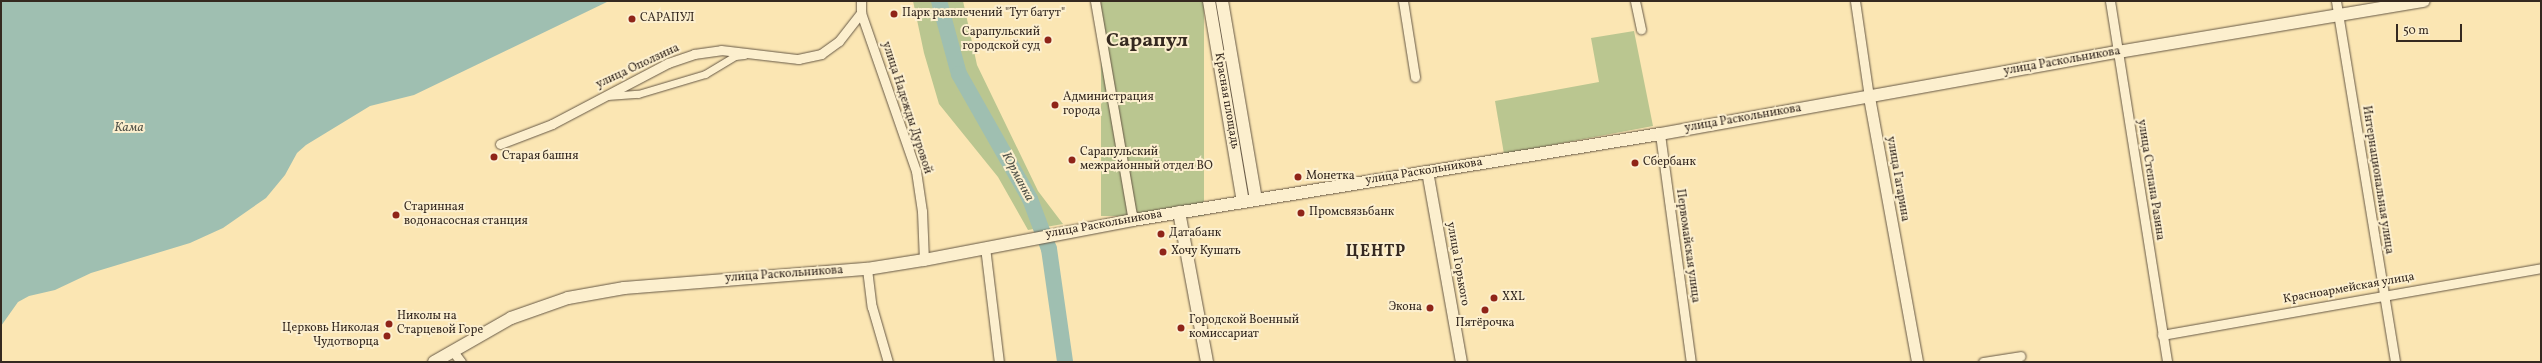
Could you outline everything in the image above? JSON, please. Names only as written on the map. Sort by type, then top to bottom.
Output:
[{"type":"main road","name":"Красная площадь","points":[[1209,1],[1244,201]]},
{"type":"main road","name":"Красная площадь","points":[[1222,1],[1256,199]]},
{"type":"main road","name":"улица Раскольникова","points":[[434,362],[452,350],[511,318],[568,298],[624,288],[867,269],[924,260],[990,246],[1179,212],[1660,134],[2118,52],[2424,1]]},
{"type":"main road","points":[[1179,212],[1207,362]]},
{"type":"street","points":[[861,1],[861,13]]},
{"type":"street","points":[[1095,1],[1133,220]]},
{"type":"street","points":[[1403,1],[1415,77]]},
{"type":"street","points":[[1635,1],[1641,29]]},
{"type":"street","name":"улица Гагарина","points":[[1855,1],[1870,97],[1917,362]]},
{"type":"street","name":"улица Степана Разина","points":[[2110,1],[2167,362]]},
{"type":"street","name":"Интернациональная улица","points":[[2336,1],[2395,362]]},
{"type":"street","name":"улица Оползина","points":[[500,144],[552,124],[668,64],[694,54],[721,50],[798,58],[821,54],[839,41],[861,13]]},
{"type":"street","name":"улица Надежды Дуровой","points":[[861,13],[916,171],[922,211],[924,260]]},
{"type":"street","points":[[604,96],[638,94],[705,74],[735,56],[760,53]]},
{"type":"street","name":"Первомайская улица","points":[[1660,134],[1691,362]]},
{"type":"street","name":"улица Горького","points":[[1427,171],[1461,362]]},
{"type":"street","points":[[990,246],[999,362]]},
{"type":"street","name":"Красноармейская улица","points":[[2162,335],[2384,294],[2541,268]]},
{"type":"street","points":[[867,269],[872,307],[888,362]]},
{"type":"street","points":[[452,350],[461,362]]},
{"type":"street","points":[[1983,362],[2021,356]]},
{"type":"green space","points":[[913,1],[963,1],[977,65],[1038,191],[1063,224],[1028,230],[998,177],[939,104],[924,53]]},
{"type":"green space","points":[[1101,1],[1204,1],[1204,216],[1101,216]]},
{"type":"green space","points":[[1634,31],[1653,126],[1504,154],[1495,101],[1599,82],[1591,38]]},
{"type":"water","name":"Кама","points":[[1,1],[609,1],[414,95],[370,106],[306,145],[297,153],[285,175],[266,198],[223,228],[190,243],[91,273],[55,290],[29,296],[18,302],[1,326]]},
{"type":"waterway","name":"Юрманка","points":[[939,1],[959,74],[1030,199],[1049,249],[1065,362]]},
{"type":"place","name":"Парк развлечений \"Тут батут\"","points":[[894,14]]},
{"type":"place","name":"САРАПУЛ","points":[[632,19]]},
{"type":"place","name":"Сарапульский городской суд","points":[[1048,40]]},
{"type":"place","name":"Администрация города","points":[[1055,105]]},
{"type":"place","name":"Старая башня","points":[[494,157]]},
{"type":"place","name":"Сарапульский межрайонный отдел ВО","points":[[1072,160]]},
{"type":"place","name":"Сбербанк","points":[[1635,163]]},
{"type":"place","name":"Монетка","points":[[1298,177]]},
{"type":"place","name":"Промсвязьбанк","points":[[1301,213]]},
{"type":"place","name":"Старинная водонасосная станция","points":[[396,215]]},
{"type":"place","name":"Датабанк","points":[[1161,234]]},
{"type":"place","name":"Хочу Кушать","points":[[1163,252]]},
{"type":"place","name":"XXL","points":[[1494,298]]},
{"type":"place","name":"Экона","points":[[1430,308]]},
{"type":"place","name":"Пятёрочка","points":[[1485,310]]},
{"type":"place","name":"Николы на Старцевой Горе","points":[[389,324]]},
{"type":"place","name":"Городской Военный комиссариат","points":[[1181,328]]},
{"type":"place","name":"Церковь Николая Чудотворца","points":[[387,336]]},
{"type":"district","name":"Сарапул","points":[[1147,41]]},
{"type":"district","name":"ЦЕНТР","points":[[1376,252]]}]
